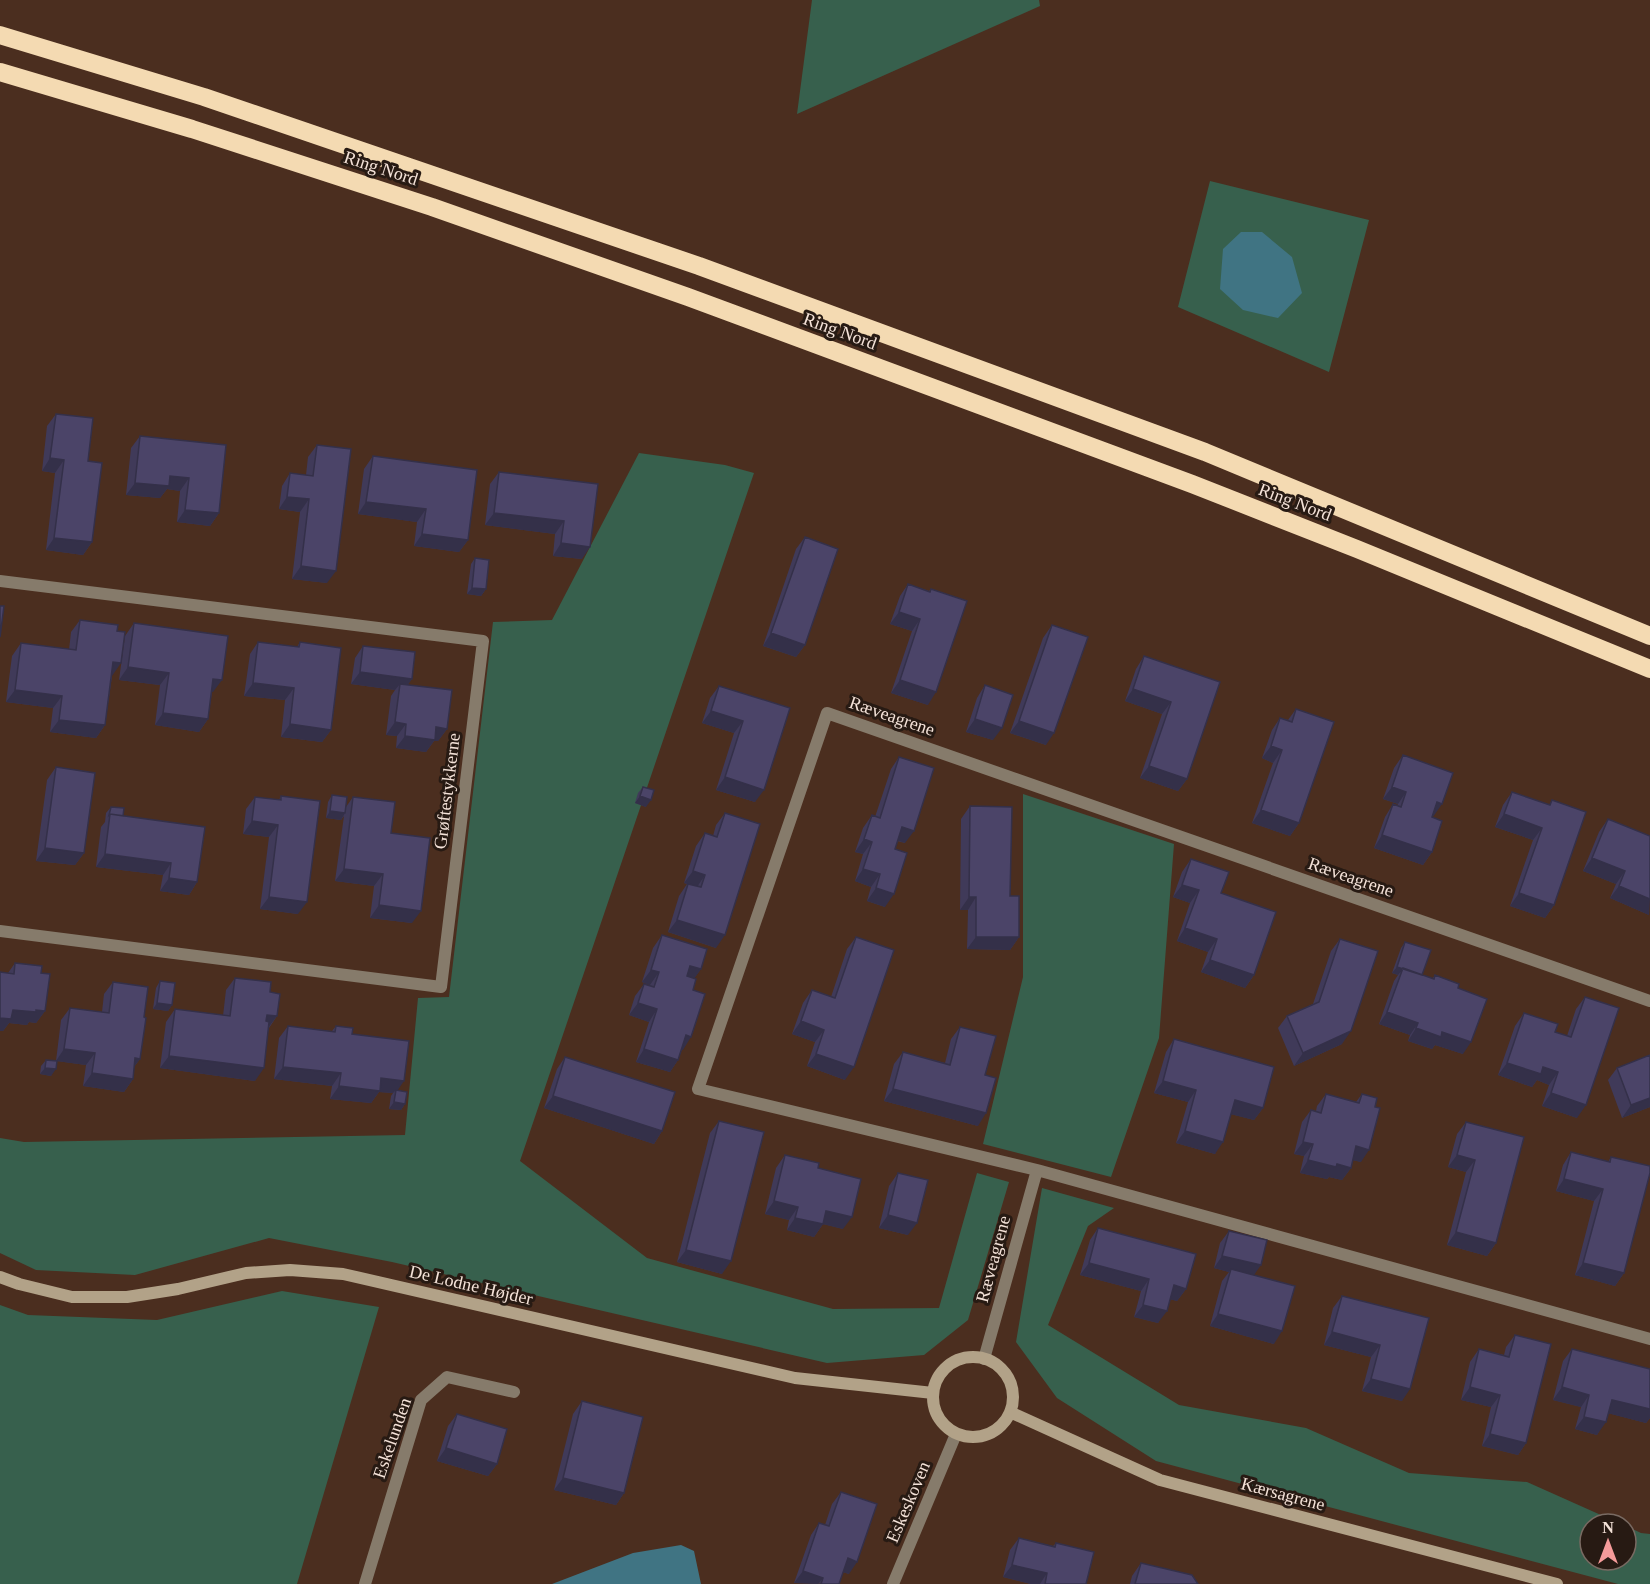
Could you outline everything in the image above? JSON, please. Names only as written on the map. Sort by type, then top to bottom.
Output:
[{"type":"highway","name":"Ring Nord","points":[[0,35],[204,97],[699,266],[1205,452],[1650,636]]},
{"type":"highway","name":"Ring Nord","points":[[0,72],[192,129],[421,204],[688,297],[1192,484],[1650,669]]},
{"type":"street","name":"Grøftestykkerne","points":[[0,581],[483,641],[441,987],[0,931]]},
{"type":"street","name":"Ræveagrene","points":[[1650,1001],[827,712],[698,1089],[1036,1170],[1650,1338]]},
{"type":"street","name":"Ræveagrene","points":[[984,1359],[1036,1170]]},
{"type":"street","name":"De Lodne Højder","points":[[0,1277],[72,1297],[127,1297],[178,1289],[246,1273],[290,1270],[343,1274],[795,1378],[933,1392]]},
{"type":"street","points":[[971,1358],[984,1359],[996,1365],[1006,1374],[1013,1399],[1010,1412],[1004,1423],[994,1431],[982,1436],[969,1437],[956,1434],[938,1417],[933,1392],[937,1379],[946,1368],[957,1361],[971,1358]]},
{"type":"street","name":"Eskelunden","points":[[365,1584],[421,1400],[447,1377],[514,1392]]},
{"type":"street","name":"Kærsagrene","points":[[1010,1412],[1160,1480],[1557,1584]]},
{"type":"street","name":"Eskeskoven","points":[[894,1584],[956,1434]]},
{"type":"green space","points":[[812,0],[1039,0],[1040,6],[797,114]]},
{"type":"green space","points":[[1210,181],[1369,220],[1329,372],[1178,307]]},
{"type":"green space","points":[[639,453],[725,465],[754,473],[520,1161],[647,1258],[833,1309],[939,1308],[977,1173],[1009,1182],[968,1320],[924,1355],[827,1363],[392,1262],[269,1238],[135,1275],[36,1270],[0,1253],[0,1138],[24,1142],[405,1135],[418,998],[449,997],[493,622],[552,620]]},
{"type":"green space","points":[[1023,794],[1174,844],[1159,1038],[1111,1177],[983,1144],[1023,977]]},
{"type":"green space","points":[[1042,1188],[1114,1208],[1088,1226],[1048,1325],[1179,1405],[1306,1428],[1409,1473],[1527,1482],[1594,1512],[1578,1512],[1578,1572],[1638,1572],[1638,1532],[1650,1534],[1650,1584],[1618,1584],[1156,1461],[1057,1398],[1016,1342]]},
{"type":"green space","points":[[282,1291],[379,1307],[297,1584],[0,1584],[0,1305],[28,1315],[157,1320]]},
{"type":"water","points":[[1241,232],[1262,232],[1292,257],[1302,293],[1278,318],[1243,310],[1220,289],[1223,249]]},
{"type":"water","points":[[681,1545],[694,1551],[701,1584],[552,1584],[633,1553]]},
{"type":"building","points":[[56,414],[93,418],[88,461],[102,463],[92,542],[54,538],[64,460],[50,458]]},
{"type":"building","points":[[140,436],[226,445],[219,513],[185,510],[189,478],[170,476],[169,486],[135,483]]},
{"type":"building","points":[[317,445],[351,449],[336,571],[301,566],[309,499],[287,497],[290,473],[313,476]]},
{"type":"building","points":[[373,456],[477,470],[468,540],[422,534],[426,509],[366,502]]},
{"type":"building","points":[[499,472],[598,484],[590,547],[561,543],[564,521],[494,513]]},
{"type":"building","points":[[805,537],[838,549],[805,645],[771,633]]},
{"type":"building","points":[[475,558],[489,560],[486,589],[472,588]]},
{"type":"building","points":[[908,584],[967,601],[936,692],[900,680],[920,619],[899,612]]},
{"type":"building","points":[[0,606],[4,606],[0,637]]},
{"type":"building","points":[[80,620],[118,625],[117,631],[125,632],[121,663],[113,662],[105,725],[59,720],[62,696],[15,690],[21,643],[76,650]]},
{"type":"building","points":[[134,623],[228,636],[222,680],[213,679],[208,719],[163,713],[169,673],[128,667]]},
{"type":"building","points":[[1052,625],[1088,637],[1054,733],[1019,721]]},
{"type":"building","points":[[258,642],[299,647],[300,642],[341,648],[331,730],[290,724],[294,688],[253,683]]},
{"type":"building","points":[[363,646],[415,652],[412,679],[360,672]]},
{"type":"building","points":[[1144,656],[1220,682],[1187,779],[1149,766],[1171,702],[1133,689]]},
{"type":"building","points":[[400,684],[452,690],[447,729],[436,727],[435,740],[405,736],[406,724],[395,722]]},
{"type":"building","points":[[985,685],[1013,695],[1002,728],[975,719]]},
{"type":"building","points":[[719,686],[790,708],[764,790],[725,777],[743,721],[711,711]]},
{"type":"building","points":[[1296,709],[1334,722],[1299,823],[1261,810],[1282,750],[1271,746],[1280,718],[1292,722]]},
{"type":"building","points":[[1403,755],[1453,773],[1442,804],[1437,802],[1432,817],[1442,821],[1432,852],[1382,835],[1393,804],[1401,807],[1406,792],[1392,787]]},
{"type":"building","points":[[899,757],[934,768],[914,831],[902,827],[895,849],[907,853],[894,894],[876,888],[880,874],[863,869],[872,842],[864,839],[872,815],[880,818]]},
{"type":"building","points":[[56,767],[95,773],[84,853],[45,848]]},
{"type":"building","points":[[643,787],[654,790],[651,800],[640,796]]},
{"type":"building","points":[[1512,792],[1550,805],[1552,800],[1586,812],[1554,905],[1519,893],[1542,828],[1504,814]]},
{"type":"building","points":[[332,795],[347,797],[345,813],[330,811]]},
{"type":"building","points":[[281,796],[320,801],[307,902],[269,897],[278,825],[252,821],[255,797],[281,800]]},
{"type":"building","points":[[353,797],[395,802],[391,833],[430,838],[421,911],[379,905],[383,874],[344,869]]},
{"type":"building","points":[[970,806],[1012,807],[1010,896],[1019,896],[1019,937],[976,937],[976,897],[969,897]]},
{"type":"building","points":[[111,807],[124,808],[123,816],[109,815]]},
{"type":"building","points":[[725,813],[760,824],[725,935],[677,920],[688,884],[701,887],[705,875],[693,871],[705,833],[717,837]]},
{"type":"building","points":[[110,814],[205,827],[197,882],[169,878],[171,863],[105,854]]},
{"type":"building","points":[[1608,819],[1650,836],[1650,899],[1619,886],[1625,871],[1592,858]]},
{"type":"building","points":[[1191,859],[1229,872],[1221,893],[1276,912],[1254,975],[1210,960],[1217,939],[1185,928],[1199,890],[1182,885]]},
{"type":"building","points":[[662,935],[707,949],[701,969],[690,966],[687,976],[696,979],[693,990],[705,994],[691,1037],[686,1035],[678,1060],[644,1049],[657,1009],[638,1003],[644,984],[654,987],[659,972],[651,970]]},
{"type":"building","points":[[856,937],[894,950],[854,1067],[816,1054],[824,1030],[801,1021],[812,990],[835,998]]},
{"type":"building","points":[[1340,939],[1378,951],[1351,1031],[1303,1053],[1287,1016],[1319,1002]]},
{"type":"building","points":[[1405,942],[1431,950],[1422,975],[1397,967]]},
{"type":"building","points":[[15,963],[42,966],[41,973],[50,974],[45,1011],[13,1010],[11,1019],[0,1018],[0,972],[14,974]]},
{"type":"building","points":[[1403,968],[1434,979],[1435,975],[1459,984],[1458,988],[1487,999],[1471,1042],[1442,1032],[1441,1037],[1416,1028],[1418,1023],[1387,1012]]},
{"type":"building","points":[[235,978],[271,982],[270,992],[280,994],[277,1016],[267,1015],[266,1021],[269,1022],[264,1068],[169,1056],[175,1009],[230,1016]]},
{"type":"building","points":[[160,981],[175,983],[172,1005],[157,1003]]},
{"type":"building","points":[[113,982],[148,987],[140,1059],[135,1058],[133,1079],[92,1073],[95,1053],[64,1049],[70,1008],[109,1013]]},
{"type":"building","points":[[1585,997],[1619,1008],[1586,1105],[1551,1093],[1558,1072],[1543,1067],[1541,1074],[1507,1063],[1524,1013],[1558,1024],[1555,1032],[1571,1037]]},
{"type":"building","points":[[288,1026],[335,1032],[336,1026],[353,1028],[352,1034],[409,1041],[404,1081],[381,1078],[380,1091],[339,1086],[341,1073],[283,1067]]},
{"type":"building","points":[[960,1027],[996,1036],[985,1075],[996,1078],[986,1113],[893,1089],[903,1052],[950,1065]]},
{"type":"building","points":[[1174,1039],[1274,1067],[1263,1108],[1235,1100],[1223,1142],[1185,1131],[1196,1090],[1163,1081]]},
{"type":"building","points":[[1650,1055],[1650,1098],[1631,1105],[1617,1068]]},
{"type":"building","points":[[565,1057],[675,1092],[662,1131],[553,1096]]},
{"type":"building","points":[[46,1060],[57,1061],[56,1069],[45,1068]]},
{"type":"building","points":[[396,1090],[407,1092],[405,1104],[394,1102]]},
{"type":"building","points":[[1326,1094],[1359,1103],[1362,1094],[1377,1098],[1375,1107],[1380,1108],[1369,1150],[1356,1146],[1351,1168],[1308,1160],[1313,1144],[1303,1142],[1311,1110],[1321,1113]]},
{"type":"building","points":[[719,1121],[764,1132],[731,1261],[686,1250]]},
{"type":"building","points":[[1466,1122],[1524,1137],[1496,1243],[1456,1232],[1475,1160],[1457,1155]]},
{"type":"building","points":[[1571,1152],[1610,1162],[1611,1157],[1650,1166],[1624,1273],[1583,1263],[1603,1189],[1564,1179]]},
{"type":"building","points":[[785,1155],[819,1163],[818,1168],[861,1179],[852,1217],[826,1211],[823,1224],[795,1218],[798,1207],[774,1201]]},
{"type":"building","points":[[898,1173],[928,1180],[917,1223],[888,1215]]},
{"type":"building","points":[[1098,1228],[1196,1254],[1186,1289],[1174,1285],[1167,1311],[1143,1305],[1149,1279],[1089,1263]]},
{"type":"building","points":[[1229,1231],[1267,1240],[1261,1265],[1222,1256]]},
{"type":"building","points":[[1231,1269],[1295,1286],[1282,1331],[1218,1314]]},
{"type":"building","points":[[1342,1296],[1429,1318],[1410,1389],[1371,1379],[1380,1345],[1332,1332]]},
{"type":"building","points":[[1515,1335],[1551,1344],[1526,1443],[1490,1434],[1500,1395],[1470,1387],[1479,1349],[1509,1357]]},
{"type":"building","points":[[1572,1349],[1650,1369],[1650,1409],[1612,1400],[1606,1422],[1584,1417],[1589,1395],[1562,1387]]},
{"type":"building","points":[[582,1401],[643,1417],[624,1493],[563,1478]]},
{"type":"building","points":[[457,1414],[507,1429],[497,1464],[446,1448]]},
{"type":"building","points":[[841,1492],[877,1504],[857,1562],[848,1558],[839,1584],[821,1584],[823,1578],[803,1571],[819,1523],[829,1526]]},
{"type":"building","points":[[1019,1538],[1055,1547],[1056,1543],[1094,1552],[1086,1584],[1045,1584],[1047,1573],[1012,1565]]},
{"type":"building","points":[[1141,1563],[1192,1575],[1198,1584],[1135,1584]]}]
